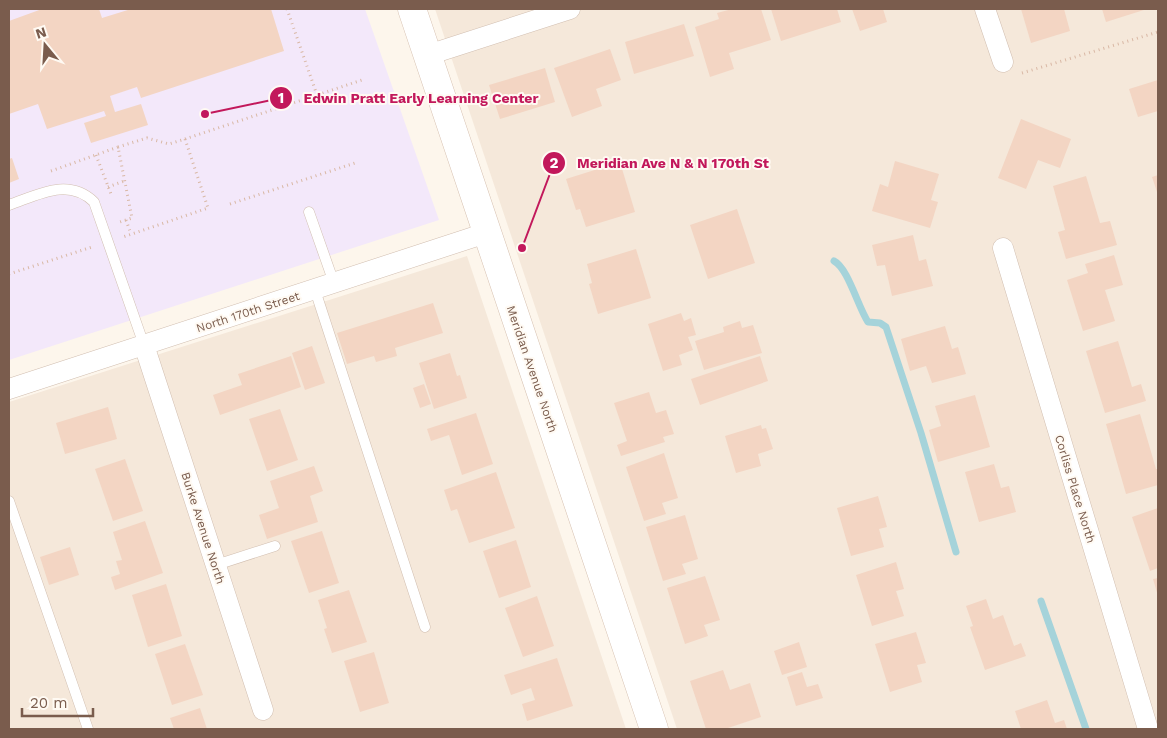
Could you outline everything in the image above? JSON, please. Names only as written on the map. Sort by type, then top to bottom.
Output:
[{"type":"street","name":"Meridian Avenue North","points":[[412,9],[486,234],[654,729]]},
{"type":"street","points":[[428,55],[570,9]]},
{"type":"street","points":[[985,9],[1003,62]]},
{"type":"street","name":"North 170th Street","points":[[9,389],[486,234]]},
{"type":"street","name":"Corliss Place North","points":[[1002,248],[1148,729]]},
{"type":"street","name":"Burke Avenue North","points":[[144,346],[263,710]]},
{"type":"lane","points":[[9,205],[63,188],[77,190],[87,195],[94,202],[144,346]]},
{"type":"lane","points":[[310,212],[334,283]]},
{"type":"lane","points":[[314,290],[425,627]]},
{"type":"lane","points":[[9,501],[88,729]]},
{"type":"lane","points":[[216,566],[275,546]]},
{"type":"path","points":[[287,9],[317,95]]},
{"type":"path","points":[[1003,62],[1008,77],[1158,32]]},
{"type":"path","points":[[51,171],[147,138],[169,144],[365,79]]},
{"type":"path","points":[[123,236],[210,208],[185,139]]},
{"type":"path","points":[[117,213],[120,222],[132,218],[118,147]]},
{"type":"path","points":[[96,155],[111,196]]},
{"type":"path","points":[[230,204],[358,162]]},
{"type":"path","points":[[108,187],[124,181]]},
{"type":"path","points":[[126,220],[131,234]]},
{"type":"path","points":[[9,274],[93,247]]},
{"type":"shaded area","points":[[9,9],[365,9],[439,220],[9,360]]},
{"type":"shaded area","points":[[435,9],[1158,9],[1158,729],[677,729]]},
{"type":"shaded area","points":[[467,256],[626,729],[9,729],[9,402]]},
{"type":"building","points":[[42,9],[99,9],[102,18],[131,9],[271,9],[284,51],[141,98],[137,87],[110,96],[115,112],[141,104],[148,125],[91,143],[84,123],[106,116],[104,111],[47,129],[38,104],[9,114],[9,21]]},
{"type":"building","points":[[732,9],[761,9],[771,40],[729,53],[734,69],[710,77],[695,27],[719,19],[717,13]]},
{"type":"building","points":[[771,9],[837,9],[841,22],[781,41]]},
{"type":"building","points":[[852,9],[883,9],[887,22],[860,31]]},
{"type":"building","points":[[1021,9],[1064,9],[1070,31],[1031,43]]},
{"type":"building","points":[[1102,9],[1147,9],[1106,22]]},
{"type":"building","points":[[684,24],[694,56],[634,74],[625,42]]},
{"type":"building","points":[[610,49],[621,80],[596,89],[602,106],[572,117],[554,68]]},
{"type":"building","points":[[545,68],[555,102],[500,119],[489,85]]},
{"type":"building","points":[[1158,80],[1158,111],[1138,117],[1129,89]]},
{"type":"building","points":[[1021,119],[1071,139],[1060,168],[1038,160],[1026,189],[998,178]]},
{"type":"building","points":[[12,158],[19,179],[9,183],[9,159]]},
{"type":"building","points":[[895,161],[939,174],[931,200],[938,202],[930,228],[872,211],[880,184],[888,187]]},
{"type":"building","points":[[620,162],[635,212],[586,227],[580,209],[576,210],[566,179]]},
{"type":"building","points":[[1158,175],[1158,195],[1152,177]]},
{"type":"building","points":[[1086,176],[1100,223],[1110,221],[1117,245],[1066,259],[1058,232],[1065,230],[1053,186]]},
{"type":"building","points":[[737,209],[755,263],[708,279],[690,225]]},
{"type":"building","points":[[913,235],[919,261],[926,259],[933,286],[892,296],[885,265],[877,266],[872,245]]},
{"type":"building","points":[[636,249],[651,298],[598,314],[589,284],[592,283],[587,264]]},
{"type":"building","points":[[1114,255],[1123,285],[1105,290],[1115,321],[1083,331],[1067,280],[1088,273],[1085,264]]},
{"type":"building","points":[[433,303],[443,333],[395,348],[397,356],[376,362],[374,356],[347,364],[337,333]]},
{"type":"building","points":[[681,313],[684,321],[691,318],[696,335],[688,337],[693,350],[679,355],[682,365],[663,371],[648,324]]},
{"type":"building","points":[[740,321],[742,328],[753,325],[762,353],[704,370],[695,341],[724,332],[723,327]]},
{"type":"building","points":[[945,326],[952,349],[958,347],[966,374],[932,383],[926,366],[910,371],[901,339]]},
{"type":"building","points":[[1118,341],[1132,387],[1141,384],[1146,401],[1105,413],[1086,351]]},
{"type":"building","points":[[312,346],[325,383],[305,390],[292,353]]},
{"type":"building","points":[[450,353],[457,376],[460,375],[467,398],[434,409],[419,363]]},
{"type":"building","points":[[291,356],[301,387],[220,415],[213,395],[242,385],[238,374]]},
{"type":"building","points":[[760,356],[768,381],[700,405],[691,379]]},
{"type":"building","points":[[424,384],[431,404],[420,408],[413,388]]},
{"type":"building","points":[[649,392],[656,413],[666,410],[674,434],[663,437],[665,442],[621,456],[617,445],[627,441],[614,403]]},
{"type":"building","points":[[975,395],[990,447],[938,462],[929,430],[941,426],[935,406]]},
{"type":"building","points":[[108,407],[117,439],[65,454],[56,423]]},
{"type":"building","points":[[280,409],[298,460],[267,471],[249,419]]},
{"type":"building","points":[[476,413],[493,464],[462,475],[449,435],[431,441],[427,429]]},
{"type":"building","points":[[1140,414],[1156,469],[1158,469],[1158,485],[1126,494],[1106,424]]},
{"type":"building","points":[[761,425],[762,429],[766,428],[773,449],[758,454],[761,466],[736,473],[725,436]]},
{"type":"building","points":[[664,453],[678,498],[662,503],[666,514],[644,521],[626,467]]},
{"type":"building","points":[[125,459],[143,511],[113,521],[95,469]]},
{"type":"building","points":[[994,464],[1001,488],[1009,486],[1016,512],[979,522],[965,472]]},
{"type":"building","points":[[314,466],[323,491],[310,496],[318,522],[267,539],[259,515],[279,508],[270,481]]},
{"type":"building","points":[[496,472],[515,528],[469,543],[457,509],[451,511],[444,490]]},
{"type":"building","points":[[878,496],[887,527],[879,529],[884,547],[851,556],[837,508]]},
{"type":"building","points":[[1158,508],[1158,568],[1150,571],[1132,517]]},
{"type":"building","points":[[685,515],[698,559],[682,564],[686,574],[663,581],[646,527]]},
{"type":"building","points":[[145,521],[163,573],[115,590],[111,577],[120,574],[116,561],[122,560],[113,532]]},
{"type":"building","points":[[322,531],[339,583],[309,593],[291,541]]},
{"type":"building","points":[[516,540],[531,587],[499,598],[483,551]]},
{"type":"building","points":[[70,547],[79,575],[49,585],[40,557]]},
{"type":"building","points":[[896,562],[904,589],[896,591],[904,616],[872,626],[856,575]]},
{"type":"building","points":[[705,576],[720,620],[704,625],[708,636],[685,644],[667,588]]},
{"type":"building","points":[[1158,578],[1158,596],[1153,579]]},
{"type":"building","points":[[166,584],[182,636],[148,647],[132,595]]},
{"type":"building","points":[[349,590],[367,642],[332,653],[324,629],[327,628],[318,600]]},
{"type":"building","points":[[537,596],[554,646],[523,657],[505,608]]},
{"type":"building","points":[[986,599],[993,619],[1003,615],[1014,646],[1021,643],[1026,656],[985,670],[970,627],[973,626],[966,606]]},
{"type":"building","points":[[916,632],[926,663],[917,665],[922,682],[890,692],[875,644]]},
{"type":"building","points":[[799,642],[807,667],[782,675],[774,651]]},
{"type":"building","points":[[185,644],[203,695],[172,705],[155,654]]},
{"type":"building","points":[[374,652],[389,703],[360,712],[344,661]]},
{"type":"building","points":[[557,658],[573,706],[527,721],[522,704],[535,700],[531,688],[511,695],[504,675]]},
{"type":"building","points":[[723,670],[730,690],[750,683],[761,717],[725,729],[706,729],[690,681]]},
{"type":"building","points":[[802,672],[807,687],[818,684],[823,698],[796,706],[787,677]]},
{"type":"building","points":[[1047,700],[1055,723],[1064,720],[1067,729],[1021,729],[1015,711]]},
{"type":"building","points":[[200,708],[207,729],[174,729],[170,718]]},
{"type":"waterway","points":[[834,261],[844,271],[868,322],[880,323],[886,327],[921,433],[956,552]]},
{"type":"waterway","points":[[1041,601],[1086,729]]},
{"type":"place","name":"Edwin Pratt Early Learning Center","points":[[205,114]]},
{"type":"place","name":"Meridian Ave N & N 170th St","points":[[522,248]]}]
